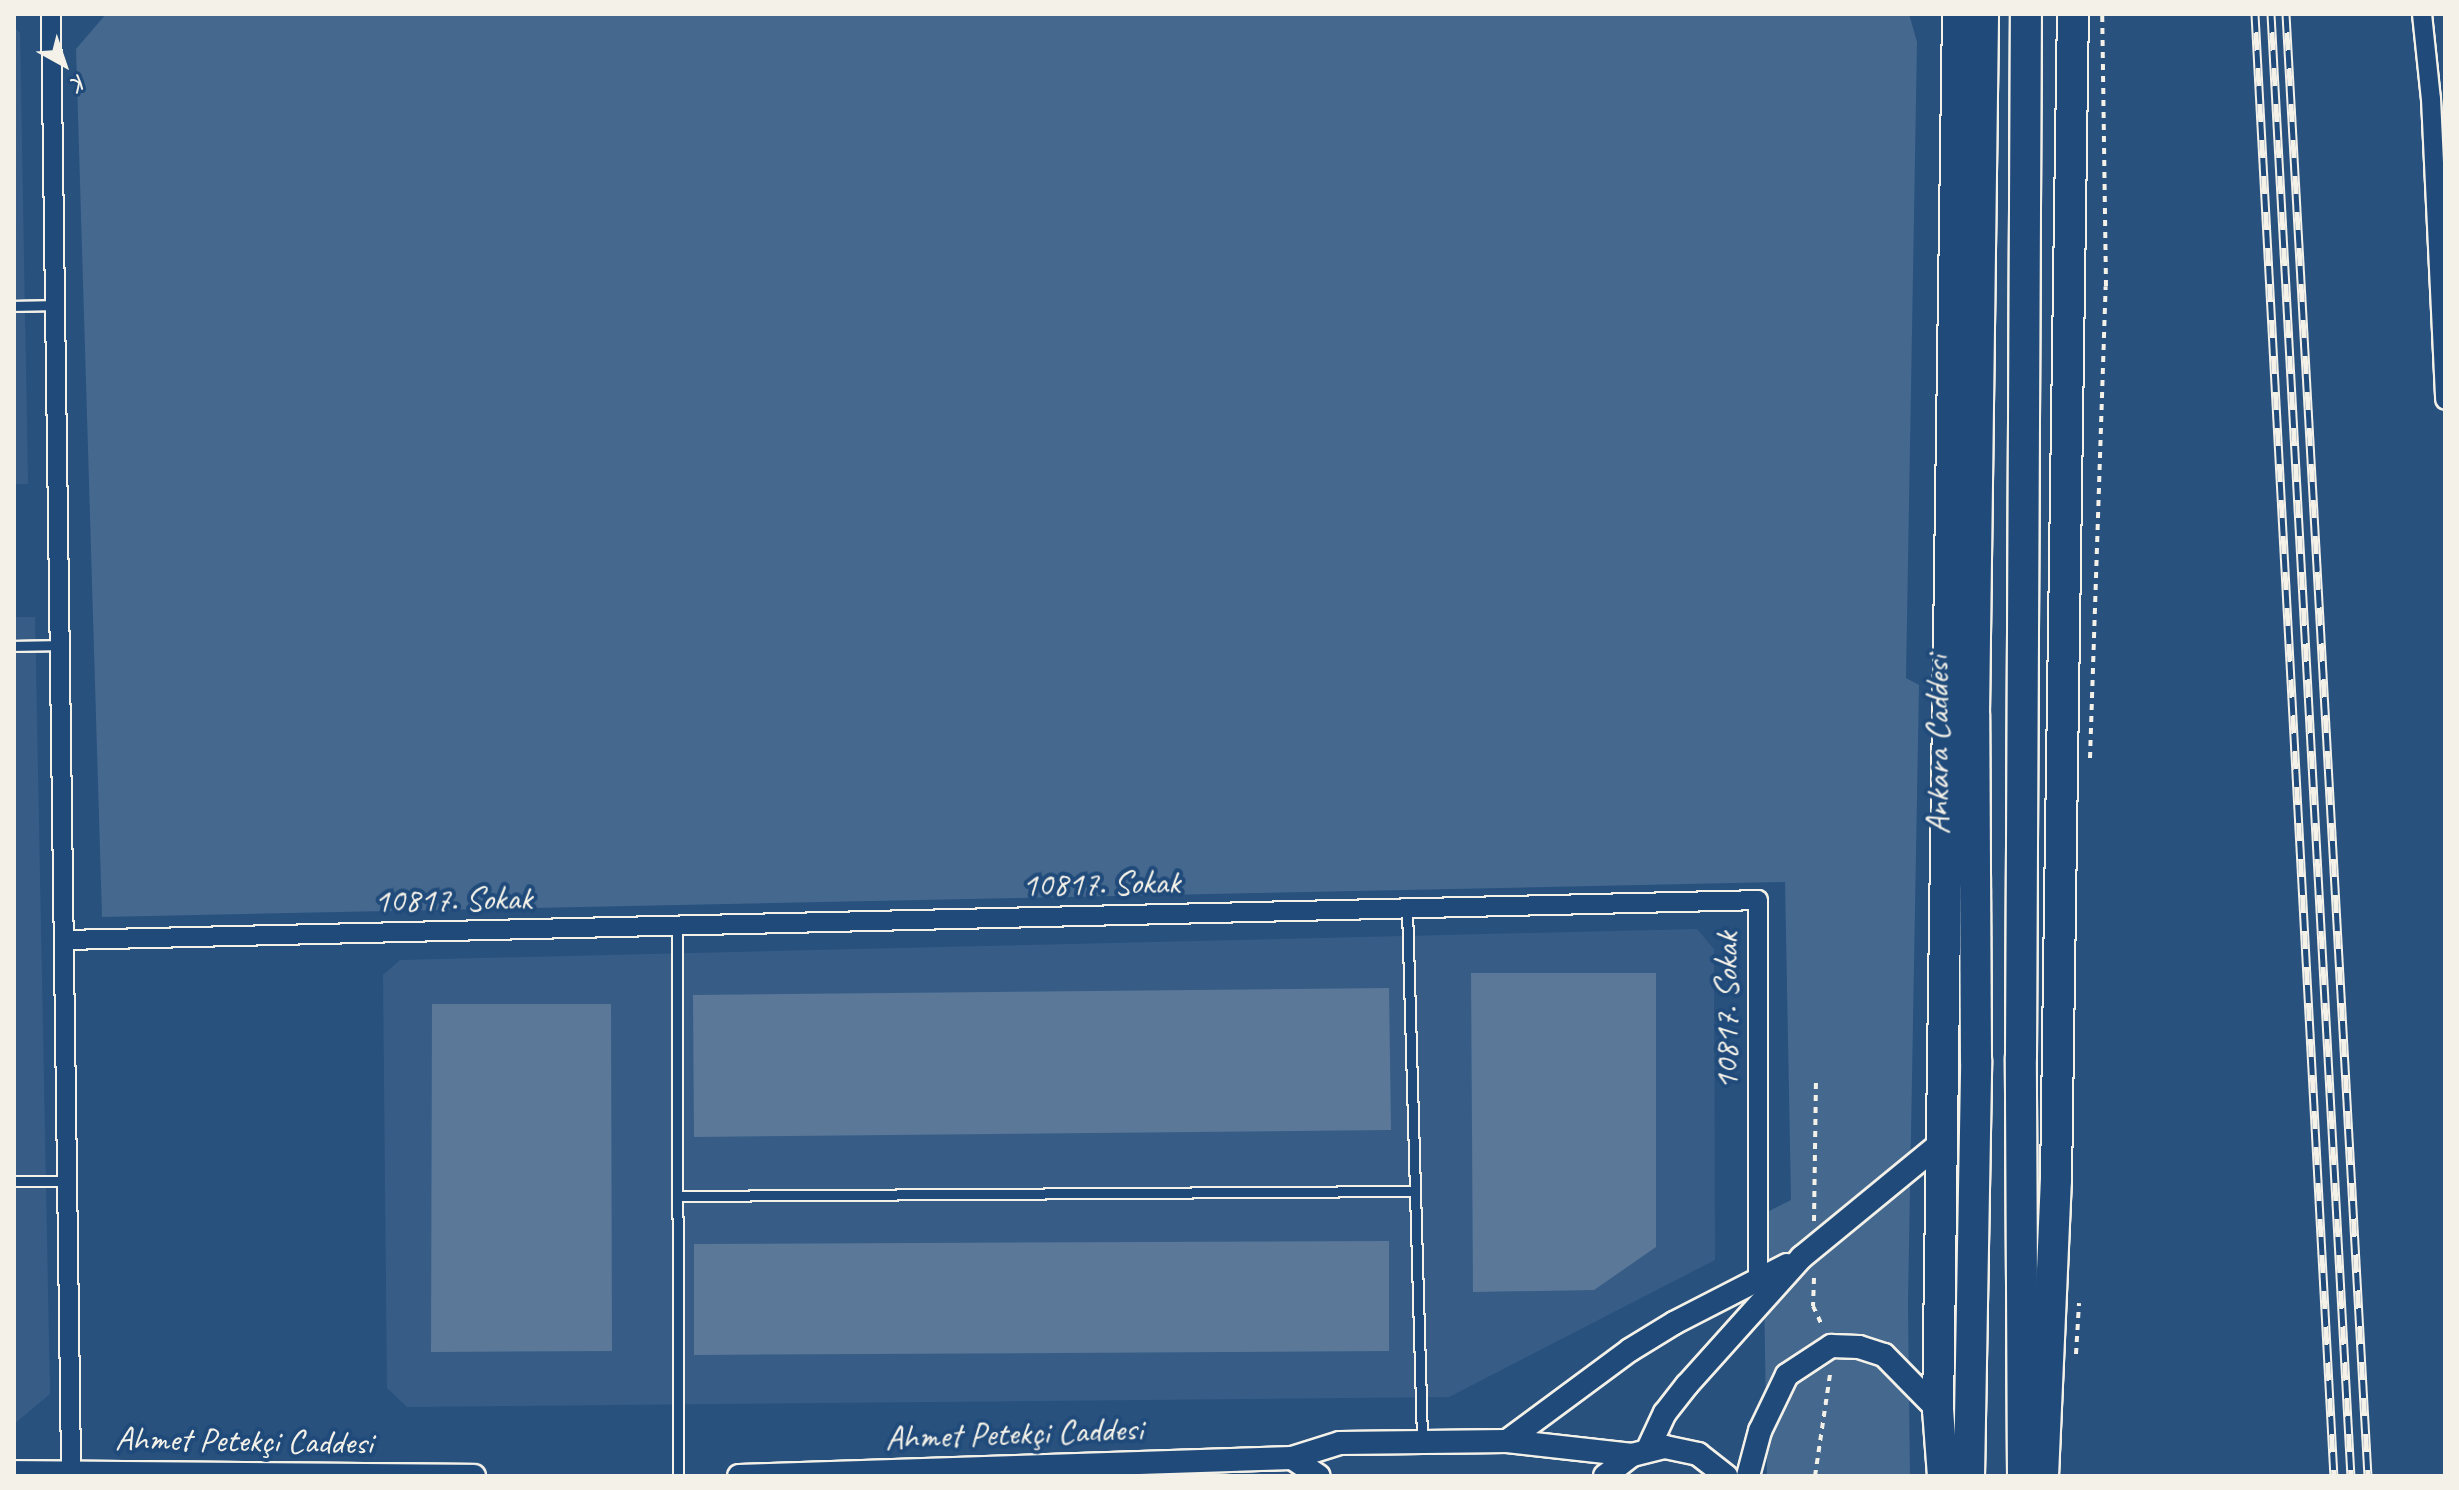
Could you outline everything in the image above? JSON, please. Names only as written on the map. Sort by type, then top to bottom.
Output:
[{"type":"highway","points":[[1943,1476],[1938,1410],[1958,14]]},
{"type":"highway","name":"Ankara Caddesi","points":[[1969,1476],[1976,1060],[1974,714],[1983,14]]},
{"type":"highway","points":[[2023,1476],[2021,1057],[2026,14]]},
{"type":"highway","points":[[2043,1476],[2056,1181],[2073,14]]},
{"type":"street","points":[[51,14],[71,1472]]},
{"type":"street","points":[[2422,14],[2431,99],[2445,400]]},
{"type":"street","name":"10817. Sokak","points":[[65,940],[1758,900],[1758,1280]]},
{"type":"street","points":[[1605,1476],[1640,1452],[1687,1385],[1808,1252],[1942,1142]]},
{"type":"street","points":[[1507,1441],[1630,1350],[1674,1323],[1808,1252]]},
{"type":"street","points":[[1748,1476],[1760,1431],[1787,1375],[1831,1346],[1859,1347],[1884,1355],[1938,1410]]},
{"type":"street","name":"Ahmet Petekçi Caddesi","points":[[739,1476],[1292,1458],[1340,1443],[1507,1441],[1640,1452],[1674,1447],[1698,1454],[1726,1476]]},
{"type":"street","points":[[1292,1458],[1319,1476]]},
{"type":"street","name":"Ahmet Petekçi Caddesi","points":[[14,1472],[474,1476]]},
{"type":"lane","points":[[14,306],[55,305]]},
{"type":"lane","points":[[14,646],[60,645]]},
{"type":"lane","points":[[1407,908],[1422,1442]]},
{"type":"lane","points":[[677,925],[678,1476]]},
{"type":"lane","points":[[14,1181],[67,1181]]},
{"type":"lane","points":[[678,1196],[1415,1191]]},
{"type":"path","points":[[2090,763],[2106,286],[2102,14]]},
{"type":"path","points":[[1815,1476],[1831,1346],[1813,1306],[1808,1252],[1816,1079]]},
{"type":"path","points":[[2076,1365],[2079,1302]]},
{"type":"shaded area","points":[[106,14],[1909,14],[1917,42],[1906,678],[1919,685],[1908,1303],[1910,1476],[1767,1476],[1763,1228],[1769,1211],[1791,1200],[1785,882],[102,917],[76,49]]},
{"type":"shaded area","points":[[14,27],[20,33],[28,484],[14,484]]},
{"type":"shaded area","points":[[14,617],[35,617],[50,1394],[14,1424]]},
{"type":"shaded area","points":[[1697,929],[1714,949],[1715,1260],[1449,1397],[407,1407],[387,1388],[383,975],[400,960]]},
{"type":"building","points":[[1471,973],[1656,973],[1656,1247],[1594,1290],[1473,1292]]},
{"type":"building","points":[[1389,988],[1391,1130],[694,1137],[693,995]]},
{"type":"building","points":[[432,1004],[611,1004],[612,1351],[431,1352]]},
{"type":"building","points":[[1389,1241],[1389,1351],[694,1355],[694,1244]]},
{"type":"railway","points":[[2255,14],[2334,1476]]},
{"type":"railway","points":[[2271,14],[2351,1476]]},
{"type":"railway","points":[[2286,14],[2368,1476]]}]
